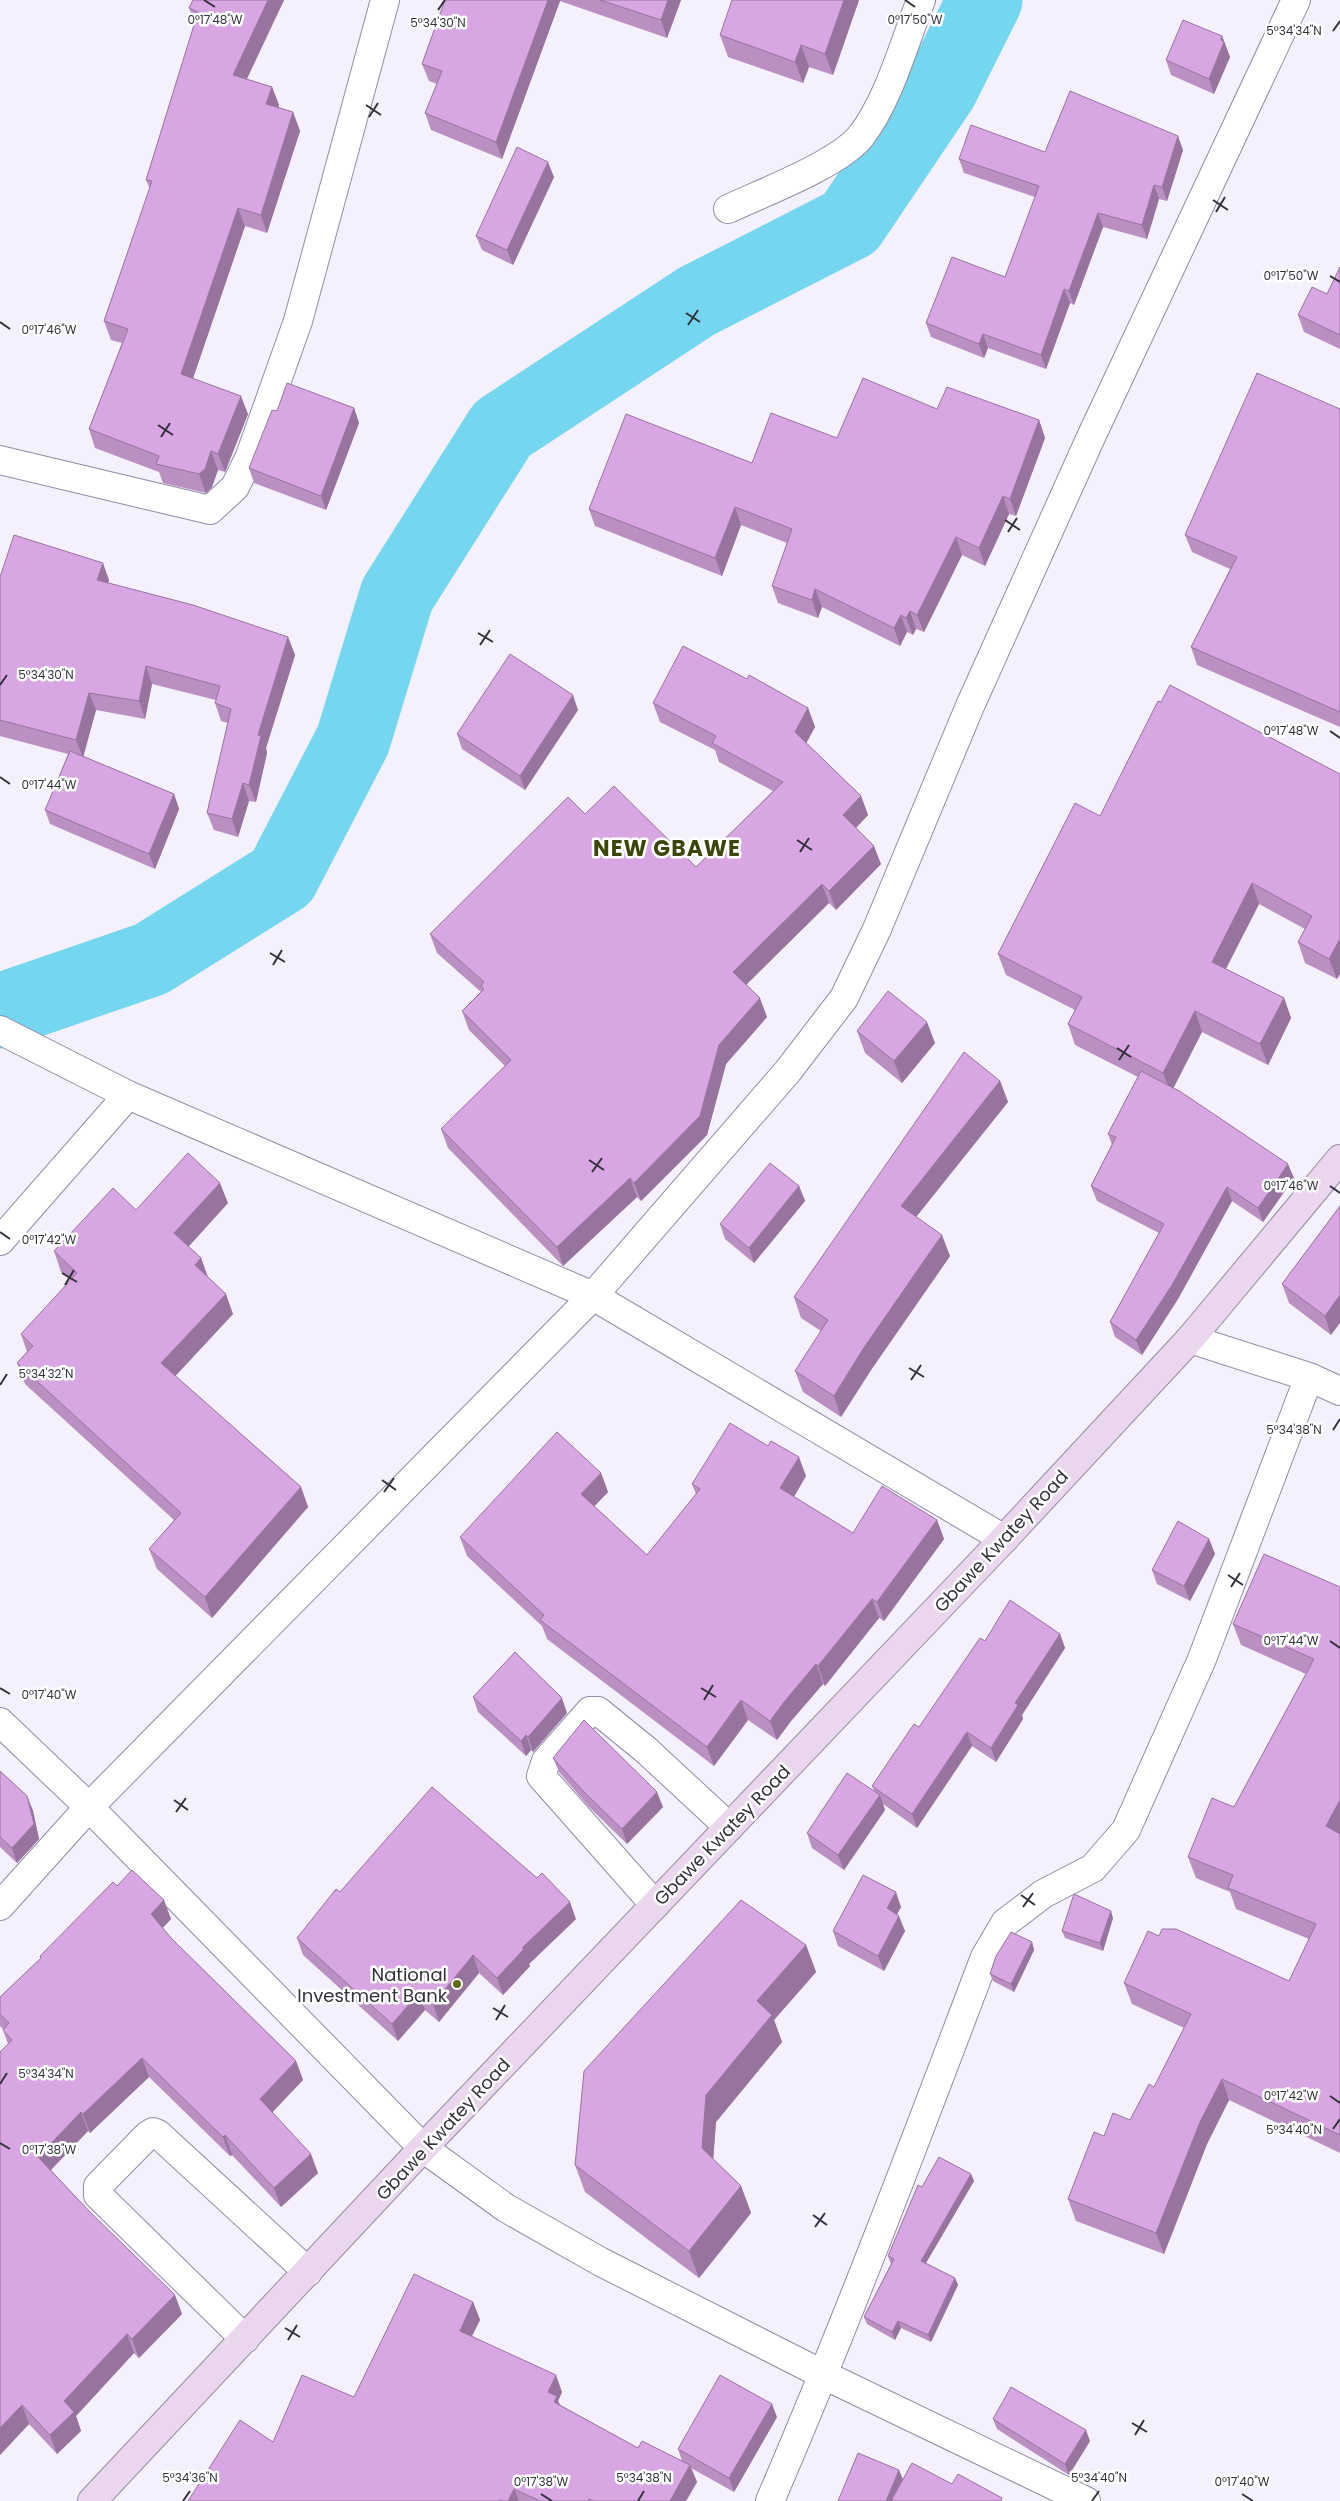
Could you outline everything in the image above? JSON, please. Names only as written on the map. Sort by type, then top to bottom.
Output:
[{"type":"street","points":[[0,460],[210,510],[235,487],[250,456],[298,321],[385,0]]},
{"type":"street","points":[[728,209],[830,161],[860,137],[883,97],[921,0]]},
{"type":"street","points":[[0,1906],[89,1807],[593,1296],[788,1071],[844,998],[877,929],[970,706],[1083,455],[1296,0]]},
{"type":"street","points":[[4,1032],[128,1095],[593,1296],[1004,1539]]},
{"type":"street","points":[[0,1241],[128,1095]]},
{"type":"street","name":"Gbawe Kwatey Road","points":[[92,2501],[424,2148],[1004,1539],[1190,1339],[1340,1159]]},
{"type":"street","points":[[1190,1339],[1309,1377],[1340,1391]]},
{"type":"street","points":[[770,2501],[824,2375],[985,1957],[1005,1923],[1043,1894],[1093,1868],[1126,1830],[1202,1659],[1309,1377]]},
{"type":"street","points":[[655,1905],[541,1776],[546,1761],[590,1710],[598,1711],[646,1750],[730,1827]]},
{"type":"street","points":[[0,1722],[89,1807],[424,2148],[506,2208],[601,2262],[824,2375],[1086,2501]]},
{"type":"street","points":[[245,2339],[98,2195],[98,2186],[148,2135],[153,2132],[158,2134],[308,2272]]},
{"type":"building","points":[[193,0],[268,0],[233,75],[272,87],[266,104],[293,112],[261,215],[238,208],[181,374],[241,396],[218,454],[211,451],[205,469],[199,474],[156,464],[159,456],[89,429],[128,329],[104,321],[152,181],[146,180],[198,12],[189,8]]},
{"type":"building","points":[[445,0],[548,0],[496,142],[425,113],[442,71],[422,64]]},
{"type":"building","points":[[600,0],[668,0],[661,20]]},
{"type":"building","points":[[732,0],[844,0],[825,54],[801,45],[795,62],[720,35]]},
{"type":"building","points":[[1183,20],[1222,36],[1221,40],[1224,42],[1209,79],[1166,60]]},
{"type":"building","points":[[1070,91],[1178,136],[1162,187],[1154,185],[1142,225],[1098,213],[1069,291],[1064,289],[1041,355],[983,334],[979,344],[926,323],[952,257],[1005,277],[1039,186],[959,159],[971,125],[1045,152]]},
{"type":"building","points":[[517,147],[548,162],[507,250],[476,236]]},
{"type":"building","points":[[1340,267],[1340,335],[1298,315],[1312,287],[1327,294]]},
{"type":"building","points":[[1257,373],[1340,409],[1340,712],[1191,647],[1237,557],[1185,535]]},
{"type":"building","points":[[863,378],[937,409],[947,387],[1039,420],[1010,499],[1003,496],[979,548],[956,537],[917,615],[910,611],[906,618],[901,615],[894,628],[815,589],[812,600],[772,586],[792,529],[735,507],[715,558],[589,509],[626,414],[752,463],[771,413],[837,438]]},
{"type":"building","points":[[287,383],[354,408],[321,496],[249,468],[272,410],[277,411]]},
{"type":"building","points":[[14,535],[103,563],[97,580],[193,605],[288,637],[258,735],[261,736],[249,785],[243,783],[232,819],[207,813],[231,709],[215,703],[220,686],[146,666],[139,701],[89,693],[76,740],[0,720],[0,577]]},
{"type":"building","points":[[683,646],[747,679],[749,675],[808,708],[795,732],[861,796],[843,815],[874,846],[829,891],[822,884],[733,972],[760,998],[719,1045],[700,1116],[634,1183],[630,1178],[557,1247],[441,1129],[511,1060],[462,1011],[484,989],[481,986],[484,982],[430,934],[568,797],[585,814],[614,786],[696,867],[783,782],[712,743],[716,736],[653,703]]},
{"type":"building","points":[[510,654],[573,695],[520,776],[457,734]]},
{"type":"building","points":[[1170,685],[1340,774],[1340,939],[1329,959],[1298,942],[1312,916],[1252,883],[1212,962],[1284,998],[1260,1044],[1195,1011],[1163,1073],[1068,1024],[1082,997],[998,954],[1075,803],[1100,816],[1158,701],[1161,702]]},
{"type":"building","points":[[70,751],[174,794],[149,854],[45,810]]},
{"type":"building","points":[[888,991],[927,1022],[894,1061],[857,1031]]},
{"type":"building","points":[[964,1052],[1000,1081],[901,1206],[942,1235],[863,1349],[834,1396],[795,1371],[828,1320],[794,1297]]},
{"type":"building","points":[[1141,1071],[1181,1092],[1288,1164],[1258,1208],[1227,1187],[1172,1285],[1136,1340],[1110,1322],[1164,1224],[1091,1186],[1116,1137],[1108,1134]]},
{"type":"building","points":[[188,1153],[220,1183],[174,1233],[201,1258],[195,1265],[226,1294],[161,1363],[301,1487],[205,1597],[149,1549],[181,1513],[17,1363],[33,1346],[21,1334],[77,1273],[54,1251],[113,1188],[136,1210]]},
{"type":"building","points":[[770,1163],[799,1186],[749,1248],[720,1224]]},
{"type":"building","points":[[1340,1206],[1340,1295],[1325,1316],[1282,1284]]},
{"type":"building","points":[[730,1423],[768,1446],[771,1441],[799,1457],[780,1488],[853,1533],[882,1486],[937,1520],[877,1602],[872,1599],[818,1666],[816,1664],[770,1721],[741,1700],[707,1747],[540,1620],[544,1615],[460,1537],[557,1432],[601,1473],[581,1494],[647,1555],[700,1489],[692,1484]]},
{"type":"building","points":[[1178,1521],[1209,1539],[1184,1586],[1152,1570]]},
{"type":"building","points":[[1264,1554],[1340,1587],[1340,1800],[1326,1826],[1340,1834],[1340,2135],[1222,2079],[1200,2122],[1156,2233],[1068,2199],[1094,2132],[1104,2136],[1113,2113],[1130,2120],[1149,2084],[1154,2087],[1191,2014],[1124,1983],[1148,1931],[1159,1936],[1162,1929],[1176,1929],[1289,1981],[1316,1924],[1228,1888],[1233,1875],[1188,1857],[1212,1798],[1234,1807],[1314,1659],[1233,1624]]},
{"type":"building","points":[[1010,1600],[1060,1634],[1015,1703],[1018,1705],[991,1748],[967,1732],[912,1814],[872,1786],[914,1724],[919,1727],[980,1638],[985,1641]]},
{"type":"building","points":[[515,1652],[562,1698],[528,1737],[526,1735],[521,1741],[473,1697]]},
{"type":"building","points":[[584,1720],[657,1792],[622,1829],[553,1758]]},
{"type":"building","points":[[0,1771],[27,1796],[34,1824],[12,1848],[0,1837]]},
{"type":"building","points":[[847,1773],[880,1795],[838,1855],[807,1833]]},
{"type":"building","points":[[432,1787],[537,1878],[542,1873],[570,1902],[522,1948],[524,1949],[497,1978],[473,1955],[433,2004],[419,1993],[392,2024],[297,1938],[336,1889],[340,1892]]},
{"type":"building","points":[[132,1870],[164,1900],[151,1914],[172,1939],[296,2061],[260,2099],[311,2154],[274,2188],[225,2135],[223,2137],[142,2058],[83,2114],[81,2112],[38,2157],[91,2213],[175,2295],[132,2339],[127,2334],[64,2401],[74,2412],[50,2435],[22,2405],[0,2428],[0,2052],[12,2040],[3,2030],[9,2023],[0,2014],[0,1997],[41,1958],[40,1956],[113,1882],[117,1886]]},
{"type":"building","points":[[863,1875],[896,1892],[887,1908],[899,1916],[878,1956],[833,1931]]},
{"type":"building","points":[[1074,1894],[1111,1911],[1100,1943],[1062,1931]]},
{"type":"building","points":[[741,1900],[806,1945],[757,2001],[772,2015],[706,2095],[702,2148],[741,2186],[689,2251],[575,2165],[584,2071]]},
{"type":"building","points":[[1011,1932],[1032,1942],[1011,1984],[990,1974],[996,1956]]},
{"type":"building","points":[[939,2157],[971,2174],[921,2261],[955,2278],[928,2335],[898,2321],[892,2332],[864,2317],[894,2259],[888,2256],[918,2185],[922,2187]]},
{"type":"building","points":[[414,2274],[473,2302],[460,2331],[556,2375],[548,2392],[557,2396],[554,2402],[638,2448],[642,2441],[690,2465],[670,2501],[594,2501],[589,2499],[587,2501],[540,2501],[514,2489],[508,2501],[188,2501],[240,2420],[273,2442],[302,2375],[354,2397]]},
{"type":"building","points":[[720,2375],[772,2404],[729,2478],[678,2449]]},
{"type":"building","points":[[1011,2387],[1086,2430],[1065,2464],[993,2419]]},
{"type":"building","points":[[858,2453],[899,2470],[886,2501],[838,2501]]},
{"type":"building","points":[[912,2463],[952,2484],[958,2474],[1002,2498],[1001,2501],[896,2501],[892,2499]]},
{"type":"waterway","points":[[0,1011],[151,959],[282,877],[353,740],[397,595],[502,429],[697,301],[850,223],[941,88],[985,0]]},
{"type":"place","name":"National Investment Bank","points":[[457,1984]]},
{"type":"district","name":"NEW GBAWE","points":[[667,848]]}]
